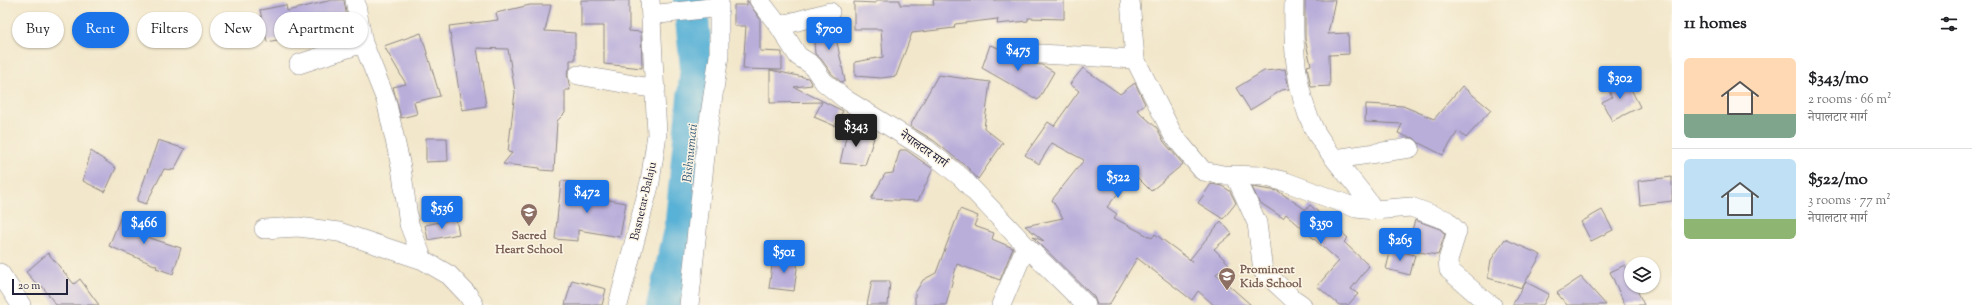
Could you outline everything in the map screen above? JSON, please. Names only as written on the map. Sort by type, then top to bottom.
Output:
[{"type":"street","points":[[355,0],[357,12]]},
{"type":"street","name":"नेपालटार मार्ग","points":[[759,0],[779,26],[798,56],[812,65],[824,82],[845,99],[926,149],[961,177],[1026,246],[1086,305]]},
{"type":"street","points":[[1130,0],[1135,59],[1173,135],[1203,171],[1234,175],[1263,176],[1286,182],[1356,208],[1374,210],[1411,207],[1446,220],[1457,231],[1448,260],[1449,270],[1487,303],[1492,305]]},
{"type":"street","points":[[1294,0],[1293,31],[1296,70],[1302,98],[1314,128],[1335,159],[1361,189],[1374,210]]},
{"type":"street","points":[[656,9],[714,5],[720,56],[708,128],[689,305]]},
{"type":"street","name":"Basnetar-Balaju","points":[[618,305],[650,182],[657,134],[656,9]]},
{"type":"street","points":[[779,26],[830,12]]},
{"type":"street","points":[[299,64],[348,48]]},
{"type":"street","points":[[365,48],[386,100],[401,167],[409,224],[423,260]]},
{"type":"street","points":[[1021,53],[1135,59]]},
{"type":"street","points":[[578,75],[656,89]]},
{"type":"street","points":[[1335,159],[1410,148]]},
{"type":"street","points":[[1234,175],[1257,223],[1263,270],[1292,298],[1302,305]]},
{"type":"street","points":[[264,229],[298,227],[339,232],[423,260],[450,275],[468,295],[474,305]]},
{"type":"street","points":[[1001,305],[1026,246]]},
{"type":"street","points":[[0,273],[21,305]]},
{"type":"building","points":[[332,0],[344,0],[346,12],[274,12],[274,41],[267,42],[266,12],[260,12],[260,10],[286,5],[287,11]]},
{"type":"building","points":[[581,0],[629,0],[629,31],[641,32],[642,68],[604,64],[604,26],[581,26]]},
{"type":"building","points":[[747,0],[760,19],[760,51],[782,52],[782,70],[743,69],[746,26],[734,26],[734,5],[747,5]]},
{"type":"building","points":[[876,0],[900,0],[900,5],[934,5],[933,0],[1064,0],[1064,19],[1028,18],[1028,21],[997,24],[998,19],[955,24],[954,28],[912,33],[896,76],[881,78],[855,76],[855,62],[883,57],[881,29],[854,29],[854,2],[876,3]]},
{"type":"building","points":[[1305,0],[1335,0],[1328,34],[1348,33],[1349,54],[1329,55],[1330,86],[1311,87],[1307,66],[1311,65],[1305,39]]},
{"type":"building","points":[[530,5],[551,5],[545,31],[575,33],[575,60],[570,60],[570,68],[567,73],[570,90],[565,90],[565,113],[557,121],[554,171],[503,164],[512,153],[508,152],[515,92],[508,49],[477,48],[486,106],[462,110],[449,26],[498,20],[496,13]]},
{"type":"building","points":[[834,28],[845,81],[841,82],[815,54],[813,29]]},
{"type":"building","points":[[421,33],[440,96],[414,102],[417,114],[401,118],[393,87],[406,84],[384,46]]},
{"type":"building","points":[[990,45],[1010,52],[1011,58],[1015,62],[1042,65],[1054,72],[1038,100],[982,68]]},
{"type":"building","points":[[1083,68],[1120,94],[1135,83],[1145,104],[1137,110],[1157,128],[1164,142],[1183,164],[1151,191],[1134,174],[1107,207],[1117,214],[1114,218],[1152,238],[1155,234],[1193,262],[1190,259],[1221,221],[1232,234],[1214,249],[1229,264],[1216,274],[1251,305],[1214,305],[1198,291],[1192,300],[1137,258],[1109,305],[1097,305],[1094,297],[1033,237],[1044,241],[1025,226],[1063,218],[1052,200],[1084,160],[1052,143],[1039,164],[1025,155],[1048,122],[1054,126],[1079,91],[1070,84]]},
{"type":"building","points":[[1285,69],[1289,89],[1282,90],[1250,110],[1236,88],[1264,71]]},
{"type":"building","points":[[770,70],[808,78],[812,85],[794,87],[843,111],[835,126],[814,117],[822,102],[770,103]]},
{"type":"building","points":[[938,75],[990,82],[984,128],[1003,143],[978,179],[968,168],[933,140],[910,126]]},
{"type":"building","points":[[1625,77],[1640,107],[1612,121],[1602,102],[1612,97],[1607,86]]},
{"type":"building","points":[[1462,86],[1491,110],[1466,138],[1458,131],[1443,155],[1419,143],[1414,138],[1398,133],[1402,124],[1365,122],[1366,104],[1403,106],[1434,119]]},
{"type":"building","points":[[848,128],[874,138],[865,165],[840,163]]},
{"type":"building","points":[[426,138],[447,138],[448,161],[426,162]]},
{"type":"building","points":[[158,140],[185,149],[174,170],[164,169],[146,204],[137,201]]},
{"type":"building","points":[[900,150],[906,150],[933,169],[918,201],[871,199],[885,174],[893,173]]},
{"type":"building","points":[[91,151],[116,168],[105,192],[83,181]]},
{"type":"building","points":[[1672,177],[1672,201],[1640,205],[1638,181]]},
{"type":"building","points":[[561,181],[583,183],[581,195],[626,203],[620,237],[578,230],[578,241],[555,239]]},
{"type":"building","points":[[1211,184],[1222,186],[1230,191],[1236,203],[1223,219],[1198,203]]},
{"type":"building","points":[[1252,187],[1278,191],[1306,210],[1310,205],[1348,238],[1344,242],[1369,266],[1351,289],[1358,294],[1348,305],[1339,305],[1317,286],[1339,261],[1286,214],[1283,218],[1259,202]]},
{"type":"building","points":[[960,209],[978,216],[974,226],[994,233],[992,239],[1013,248],[1000,280],[957,264],[946,305],[915,305],[915,293],[923,280],[936,273]]},
{"type":"building","points":[[1602,210],[1613,230],[1591,241],[1581,222]]},
{"type":"building","points":[[121,216],[153,230],[150,238],[181,248],[173,274],[156,268],[157,266],[109,246]]},
{"type":"building","points":[[456,219],[459,234],[428,240],[425,225]]},
{"type":"building","points":[[1415,220],[1440,229],[1445,234],[1438,255],[1406,250]]},
{"type":"building","points":[[1505,239],[1541,255],[1522,288],[1488,278],[1491,260]]},
{"type":"building","points":[[1391,249],[1415,255],[1410,275],[1386,269]]},
{"type":"building","points":[[48,253],[74,284],[80,279],[99,305],[56,305],[42,286],[40,288],[26,272]]},
{"type":"building","points":[[773,258],[798,261],[794,291],[769,288]]},
{"type":"building","points":[[1624,265],[1624,293],[1638,293],[1644,305],[1625,305],[1610,272]]},
{"type":"building","points":[[1581,277],[1606,305],[1567,305],[1557,293]]},
{"type":"building","points":[[572,280],[606,289],[602,305],[565,305]]},
{"type":"building","points":[[872,281],[890,281],[888,305],[867,305]]},
{"type":"building","points":[[1526,282],[1549,294],[1543,305],[1512,305]]},
{"type":"waterway","name":"Bishnumati","points":[[663,305],[681,231],[697,67],[690,0]]},
{"type":"place","name":"Sacred Heart School","points":[[529,227]]},
{"type":"place","name":"Prominent Kids School","points":[[1227,291]]}]
